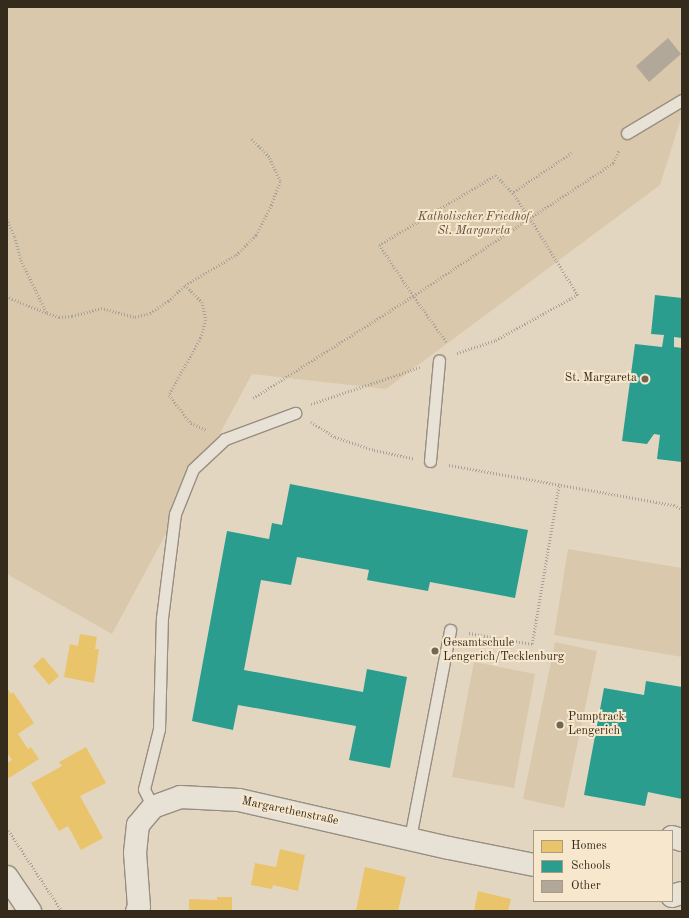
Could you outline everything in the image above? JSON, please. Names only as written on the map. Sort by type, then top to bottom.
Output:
[{"type":"street","name":"Margarethenstraße","points":[[137,911],[139,907],[135,854],[138,825],[153,807],[180,797],[240,800],[533,865]]},
{"type":"street","points":[[7,877],[30,911]]},
{"type":"lane","points":[[626,133],[682,100]]},
{"type":"lane","points":[[430,461],[439,360]]},
{"type":"lane","points":[[153,807],[144,789],[159,729],[162,618],[175,514],[193,469],[225,439],[295,413]]},
{"type":"lane","points":[[410,838],[450,630]]},
{"type":"path","points":[[253,398],[413,296],[613,163],[626,133]]},
{"type":"path","points":[[7,296],[59,317],[72,316],[101,308],[135,317],[150,313],[168,301],[185,285],[236,255],[256,235],[271,205],[280,181],[269,157],[251,139]]},
{"type":"path","points":[[513,193],[572,153]]},
{"type":"path","points":[[295,413],[312,404],[495,341],[578,295],[513,193],[496,176],[379,245],[447,343]]},
{"type":"path","points":[[7,219],[15,236],[21,260],[47,313]]},
{"type":"path","points":[[185,285],[202,302],[206,320],[201,338],[169,395],[190,423],[225,439]]},
{"type":"path","points":[[451,349],[455,355]]},
{"type":"path","points":[[295,413],[335,437],[374,450],[674,505],[682,509]]},
{"type":"path","points":[[462,632],[532,644],[559,484]]},
{"type":"path","points":[[7,828],[62,911]]},
{"type":"green space","name":"Katholischer Friedhof St. Margareta","points":[[7,7],[682,7],[682,115],[660,185],[386,389],[252,374],[112,634],[7,574]]},
{"type":"green space","points":[[568,549],[682,568],[682,657],[554,635]]},
{"type":"green space","name":"Pumptrack Lengerich","points":[[555,642],[597,651],[564,808],[523,799]]},
{"type":"green space","points":[[474,662],[535,674],[514,788],[452,777]]},
{"type":"building: Homes","points":[[80,634],[97,637],[95,649],[99,649],[94,683],[64,677],[70,644],[78,646]]},
{"type":"building: Homes","points":[[43,657],[59,676],[49,685],[33,666]]},
{"type":"building: Homes","points":[[7,688],[11,694],[13,692],[34,723],[18,734],[28,749],[31,747],[39,759],[9,778],[7,775],[7,763],[12,760],[7,753]]},
{"type":"building: Homes","points":[[86,747],[106,783],[80,796],[103,838],[81,850],[68,826],[59,831],[31,783],[62,766],[59,762]]},
{"type":"building: Homes","points":[[280,849],[305,855],[298,891],[273,885],[272,889],[251,885],[255,863],[276,867]]},
{"type":"building: Homes","points":[[365,867],[406,877],[398,911],[356,911]]},
{"type":"building: Homes","points":[[478,891],[511,899],[508,911],[474,911]]},
{"type":"building: Homes","points":[[217,897],[232,897],[232,911],[189,911],[189,899],[217,900]]},
{"type":"building: Schools","points":[[655,295],[682,298],[682,338],[674,337],[674,347],[682,348],[682,462],[657,459],[660,435],[654,434],[647,444],[622,441],[635,344],[662,347],[664,335],[651,334]]},
{"type":"building: Schools","points":[[290,484],[528,530],[515,598],[430,582],[428,591],[367,580],[369,570],[297,557],[291,585],[261,580],[244,670],[363,692],[367,669],[407,677],[390,768],[349,760],[356,726],[238,705],[233,730],[192,721],[227,531],[269,539],[272,523],[282,525]]},
{"type":"building: Schools","points":[[646,681],[682,687],[682,799],[648,792],[645,806],[584,795],[604,688],[644,695]]},
{"type":"building: Other","points":[[668,38],[681,54],[649,82],[636,66]]},
{"type":"place","name":"St. Margareta","points":[[645,379]]},
{"type":"place","name":"Gesamtschule Lengerich/Tecklenburg","points":[[435,651]]},
{"type":"place","name":"Pumptrack Lengerich","points":[[560,725]]}]
